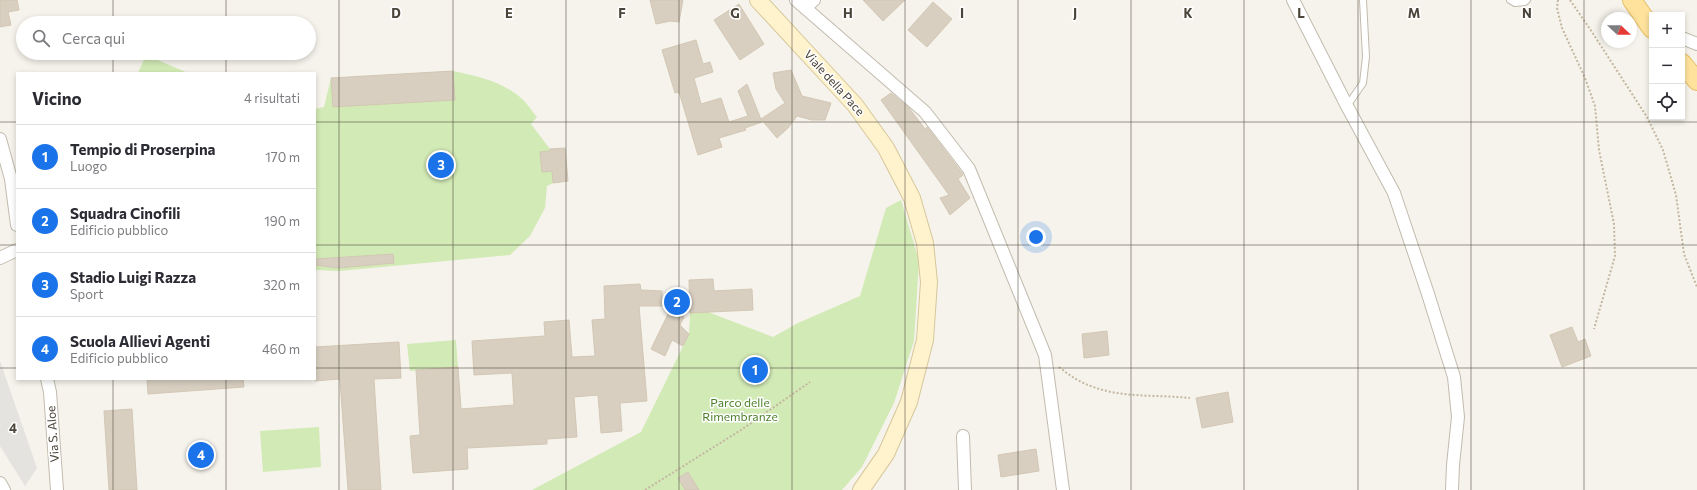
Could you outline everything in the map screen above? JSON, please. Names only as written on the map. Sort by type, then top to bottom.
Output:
[{"type":"main road","name":"Viale della Pace","points":[[758,0],[855,105],[886,148],[912,198],[925,243],[929,282],[925,340],[909,402],[886,454],[861,490]]},
{"type":"main road","points":[[1632,0],[1649,24]]},
{"type":"main road","points":[[1685,66],[1697,80]]},
{"type":"street","points":[[1294,0],[1347,106],[1394,193],[1454,377],[1458,417],[1452,490]]},
{"type":"street","points":[[805,3],[925,112],[969,169],[1045,355],[1063,490]]},
{"type":"street","points":[[1685,39],[1697,44]]},
{"type":"street","points":[[0,139],[11,179],[16,217]]},
{"type":"street","points":[[0,258],[16,250]]},
{"type":"street","name":"Via S. Aloe","points":[[47,380],[50,392],[57,490]]},
{"type":"street","points":[[963,436],[965,490]]},
{"type":"street","points":[[0,483],[4,490]]},
{"type":"lane","points":[[1347,106],[1363,83],[1366,57],[1363,0]]},
{"type":"lane","points":[[1510,0],[1515,3],[1525,2],[1526,0]]},
{"type":"path","points":[[1558,0],[1557,8],[1562,28],[1585,78],[1595,106],[1599,150],[1614,224],[1615,256],[1594,329]]},
{"type":"path","points":[[1570,0],[1647,117],[1663,150],[1676,195],[1684,254],[1697,287]]},
{"type":"path","points":[[1045,355],[1082,384],[1092,388],[1132,396],[1167,396],[1190,398]]},
{"type":"path","points":[[645,490],[741,430],[810,382]]},
{"type":"green space","points":[[144,60],[158,60],[186,72],[138,72]]},
{"type":"green space","points":[[453,71],[497,83],[513,92],[523,100],[537,117],[531,124],[550,149],[565,148],[568,181],[553,183],[547,186],[545,208],[530,236],[510,255],[339,271],[316,270],[316,109],[324,107],[331,78]]},
{"type":"green space","name":"Parco delle Rimembranze","points":[[901,200],[919,261],[914,341],[894,403],[862,467],[842,490],[532,490],[641,432],[689,334],[690,313],[708,312],[773,337],[798,323],[860,296],[886,208]]},
{"type":"green space","points":[[456,340],[458,367],[410,371],[407,344]]},
{"type":"green space","points":[[319,427],[321,467],[263,472],[260,431]]},
{"type":"shaded area","points":[[0,361],[37,468],[25,486],[0,446]]},
{"type":"building","points":[[0,0],[17,0],[19,10],[8,12],[11,25],[0,27]]},
{"type":"building","points":[[650,0],[683,0],[679,22],[671,21],[656,24]]},
{"type":"building","points":[[863,0],[905,0],[883,21]]},
{"type":"building","points":[[933,2],[952,19],[927,47],[908,30]]},
{"type":"building","points":[[739,4],[764,44],[740,60],[714,20]]},
{"type":"building","points":[[696,40],[703,64],[710,62],[713,72],[694,78],[701,104],[721,98],[729,122],[748,116],[738,91],[747,84],[762,122],[745,128],[746,130],[719,138],[722,147],[698,155],[679,92],[675,93],[662,50]]},
{"type":"building","points":[[791,70],[802,96],[831,103],[825,120],[812,120],[797,116],[788,128],[777,138],[761,119],[785,103],[776,89],[773,73]]},
{"type":"building","points":[[453,71],[455,100],[333,107],[331,78]]},
{"type":"building","points":[[891,93],[909,108],[925,129],[927,127],[963,175],[958,179],[970,198],[950,215],[940,198],[949,195],[881,100]]},
{"type":"building","points":[[565,148],[568,181],[553,183],[552,171],[542,172],[540,152],[550,151],[550,149]]},
{"type":"building","points":[[393,254],[394,263],[338,268],[316,265],[316,259]]},
{"type":"building","points":[[713,279],[714,291],[752,289],[753,310],[690,313],[689,280]]},
{"type":"building","points":[[640,284],[641,290],[662,291],[662,306],[639,306],[647,401],[620,403],[622,431],[601,433],[598,395],[574,397],[577,437],[547,439],[547,444],[467,448],[468,469],[413,473],[410,436],[420,435],[416,370],[458,367],[461,409],[514,405],[512,373],[474,375],[472,341],[545,336],[544,322],[569,320],[572,357],[595,356],[592,320],[605,319],[604,286]]},
{"type":"building","points":[[670,310],[684,317],[680,325],[689,334],[683,346],[672,340],[665,356],[651,349]]},
{"type":"building","points":[[1572,327],[1578,342],[1585,339],[1591,356],[1562,367],[1550,335]]},
{"type":"building","points":[[1107,331],[1109,355],[1084,358],[1082,334]]},
{"type":"building","points":[[399,342],[401,378],[374,379],[381,490],[348,490],[340,381],[339,379],[315,381],[316,347]]},
{"type":"building","points":[[147,380],[243,380],[244,387],[148,394]]},
{"type":"building","points":[[1228,392],[1233,422],[1202,428],[1196,398]]},
{"type":"building","points":[[132,409],[137,490],[109,490],[104,411]]},
{"type":"building","points":[[1036,449],[1039,471],[1001,477],[998,455]]},
{"type":"building","points":[[688,472],[699,490],[685,490],[678,478]]},
{"type":"place","name":"Stadio Luigi Razza","points":[[441,165]]},
{"type":"place","name":"Squadra Cinofili","points":[[677,302]]},
{"type":"place","name":"Tempio di Proserpina","points":[[755,370]]},
{"type":"place","name":"Scuola Allievi Agenti","points":[[201,455]]}]
